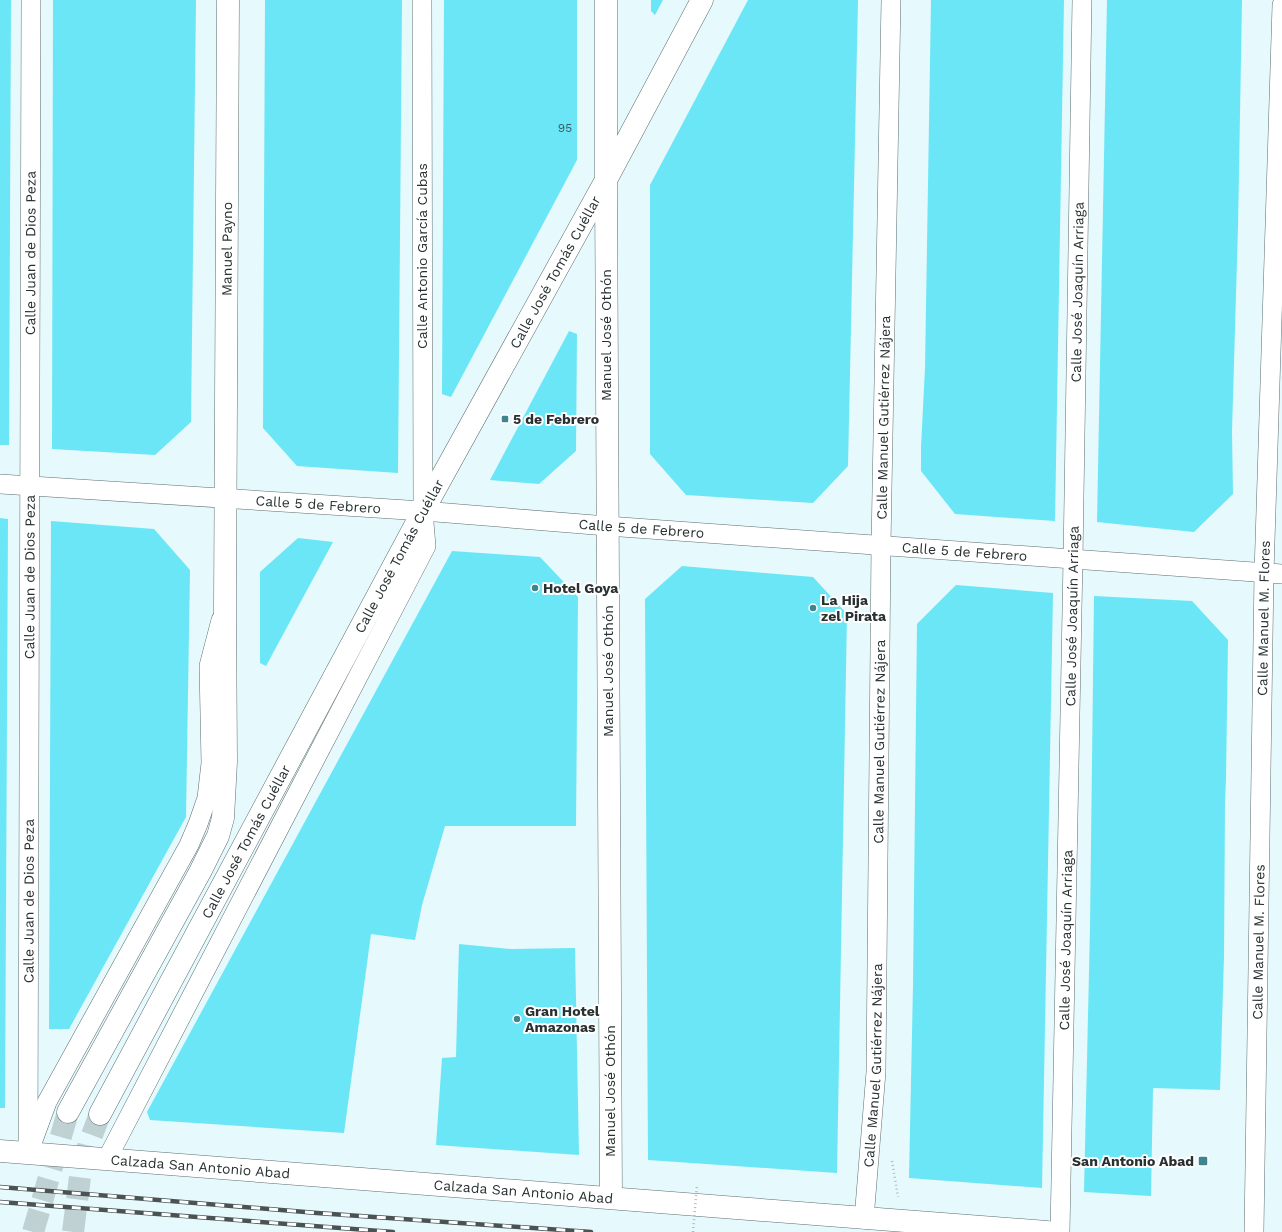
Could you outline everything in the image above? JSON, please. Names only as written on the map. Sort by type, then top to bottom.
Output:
[{"type":"main road","name":"Manuel Payno","points":[[225,498],[228,0]]},
{"type":"main road","name":"Manuel José Othón","points":[[606,0],[611,1198]]},
{"type":"main road","name":"Calle José Tomás Cuéllar","points":[[100,1114],[423,511],[606,180],[702,0]]},
{"type":"main road","name":"Calle José Tomás Cuéllar","points":[[68,1112],[196,878],[218,836],[223,818],[226,762],[225,498]]},
{"type":"main road","name":"Calzada San Antonio Abad","points":[[0,1151],[1047,1232]]},
{"type":"street","name":"Calle Juan de Dios Peza","points":[[28,1153],[31,0]]},
{"type":"street","name":"Calle Antonio García Cubas","points":[[107,1159],[426,546],[423,511],[422,0]]},
{"type":"street","name":"Calle Manuel Gutiérrez Nájera","points":[[864,1219],[876,1072],[881,545],[891,0]]},
{"type":"street","name":"Calle José Joaquín Arriaga","points":[[1060,1232],[1082,0]]},
{"type":"street","name":"Calle Manuel M. Flores","points":[[1254,1232],[1273,573],[1282,4]]},
{"type":"street","name":"Calle 5 de Febrero","points":[[0,484],[423,511],[607,526],[1273,573]]},
{"type":"street","points":[[28,1153],[47,1102],[186,852],[198,824],[207,798],[211,763],[209,666],[225,605]]},
{"type":"path","points":[[693,1232],[697,1185]]},
{"type":"building","points":[[0,0],[11,0],[9,445],[0,445]]},
{"type":"building","points":[[53,0],[196,0],[191,422],[155,455],[52,449]]},
{"type":"building","points":[[265,0],[402,0],[398,473],[297,466],[263,428]]},
{"type":"building","points":[[444,0],[577,0],[577,160],[451,397],[442,394]]},
{"type":"building","points":[[651,0],[663,0],[655,15],[651,11]]},
{"type":"building","points":[[748,0],[858,0],[848,466],[813,503],[686,495],[650,454],[650,185]]},
{"type":"building","points":[[931,0],[1064,0],[1055,521],[955,514],[921,471],[925,368]]},
{"type":"building","points":[[1107,0],[1242,0],[1238,227],[1232,431],[1233,494],[1194,532],[1097,522]]},
{"type":"building","points":[[569,331],[577,334],[576,451],[539,484],[490,480]]},
{"type":"building","points":[[0,518],[8,519],[5,1108],[0,1108]]},
{"type":"building","points":[[51,521],[154,529],[190,570],[186,817],[69,1029],[49,1029]]},
{"type":"building","points":[[298,538],[333,542],[266,666],[260,663],[260,572]]},
{"type":"building","points":[[452,551],[540,557],[578,597],[576,826],[445,826],[422,905],[415,940],[371,934],[344,1133],[150,1120],[147,1112]]},
{"type":"building","points":[[682,566],[813,577],[847,614],[837,1173],[648,1160],[645,599]]},
{"type":"building","points":[[956,585],[1053,593],[1042,1188],[909,1178],[913,985],[917,624]]},
{"type":"building","points":[[1094,596],[1192,601],[1228,640],[1224,956],[1220,1090],[1153,1088],[1151,1196],[1084,1192],[1090,928]]},
{"type":"building","name":"Gran Hotel Amazonas","points":[[459,944],[511,949],[575,948],[579,1155],[436,1145],[442,1058],[456,1057]]},
{"type":"tunnel","points":[[33,1232],[68,1112]]},
{"type":"tunnel","points":[[73,1232],[80,1177],[89,1143],[100,1114]]},
{"type":"railway","points":[[0,1187],[317,1213],[591,1232]]},
{"type":"railway","points":[[0,1202],[393,1232]]},
{"type":"place","name":"5 de Febrero","points":[[505,419]]},
{"type":"place","name":"Hotel Goya","points":[[535,588]]},
{"type":"place","name":"La Hija zel Pirata","points":[[813,608]]},
{"type":"place","name":"Gran Hotel Amazonas","points":[[517,1019]]},
{"type":"place","name":"San Antonio Abad","points":[[1203,1161]]}]
